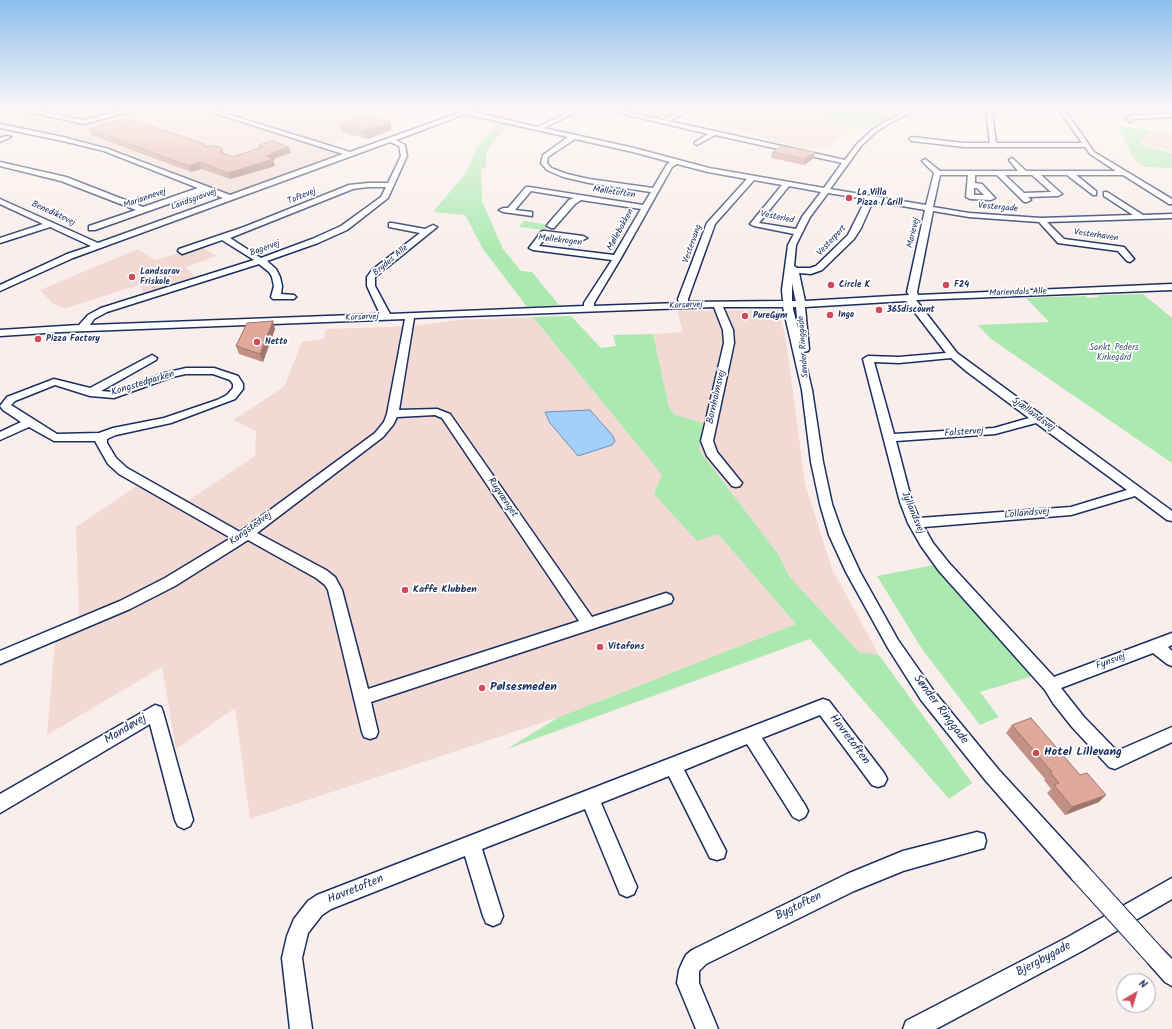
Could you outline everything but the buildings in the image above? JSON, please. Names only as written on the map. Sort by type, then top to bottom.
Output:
[{"type":"street","points":[[127,158],[230,198]]},
{"type":"street","name":"Landsgravvej","points":[[0,288],[43,267],[338,158]]},
{"type":"street","name":"Bagervej","points":[[82,328],[91,317],[104,310],[261,261],[315,241],[344,228],[384,198],[401,158]]},
{"type":"street","points":[[545,158],[544,163],[549,169],[565,176],[589,181],[655,190]]},
{"type":"street","name":"Vestergade","points":[[661,158],[708,170],[824,191],[994,218],[1041,220],[1172,216]]},
{"type":"street","points":[[828,158],[846,162]]},
{"type":"street","points":[[794,302],[790,271],[792,245],[798,232],[824,191],[849,158]]},
{"type":"street","points":[[1100,158],[1172,202]]},
{"type":"street","points":[[1012,160],[1024,173]]},
{"type":"street","points":[[925,161],[934,171],[938,173],[1052,173],[1069,169],[1079,173],[1124,173]]},
{"type":"street","name":"Møllebakken","points":[[589,309],[589,304],[618,258],[645,207],[669,166],[675,162]]},
{"type":"street","points":[[0,164],[63,179],[143,210]]},
{"type":"street","points":[[959,165],[969,172],[971,185]]},
{"type":"street","points":[[990,165],[1025,197],[1055,194],[1034,173]]},
{"type":"street","points":[[1043,165],[1052,173]]},
{"type":"street","points":[[1069,169],[1093,193]]},
{"type":"street","name":"Marievej","points":[[911,298],[938,173]]},
{"type":"street","name":"Vestervang","points":[[684,306],[683,299],[711,223],[752,178]]},
{"type":"street","name":"Vesterled","points":[[787,184],[754,224],[798,232]]},
{"type":"street","name":"Toftevej","points":[[182,251],[223,238],[352,188],[368,185],[390,185]]},
{"type":"street","name":"Mariannevej","points":[[92,228],[206,188]]},
{"type":"street","name":"Mølletoften","points":[[529,214],[506,210],[522,199],[521,197],[529,189],[645,207]]},
{"type":"street","points":[[1107,194],[1141,217]]},
{"type":"street","name":"Mølletoften","points":[[552,226],[572,202],[580,198]]},
{"type":"street","name":"Vesterport","points":[[790,271],[811,271],[820,268],[851,237],[857,228],[870,199]]},
{"type":"street","name":"Benediktevej","points":[[0,201],[98,246]]},
{"type":"street","name":"Vesterhaven","points":[[1041,220],[1061,241],[1121,249],[1130,259]]},
{"type":"street","points":[[0,240],[50,224]]},
{"type":"street","name":"Brydes Alle","points":[[384,317],[385,313],[371,286],[371,278],[375,272],[430,230],[392,226]]},
{"type":"street","name":"Møllekrogen","points":[[583,238],[545,233],[533,248],[618,258]]},
{"type":"street","points":[[223,238],[270,268],[276,277],[278,286],[276,297],[291,297]]},
{"type":"street","name":"Mariendals Alle","points":[[794,302],[1172,287]]},
{"type":"street","name":"Sjællandsvej","points":[[911,298],[953,355],[1172,517]]},
{"type":"street","name":"Korsørvej","points":[[0,333],[82,328],[794,302]]},
{"type":"street","name":"Sønder Ringgade","points":[[794,302],[805,367],[807,390]]},
{"type":"street","name":"Sønder Ringgade","points":[[794,302],[817,462],[826,504],[836,535],[853,572],[893,644],[927,695],[992,775],[1172,975]]},
{"type":"street","name":"Bornholmsvej","points":[[721,304],[728,330],[729,343],[707,441],[711,453],[736,483]]},
{"type":"street","name":"Kongstedvej","points":[[0,658],[125,605],[170,582],[244,536],[379,435],[389,423],[393,414],[410,316]]},
{"type":"street","name":"Jyllandsvej","points":[[953,355],[901,360],[868,359],[888,438],[906,502],[914,523],[928,546],[944,567],[1051,685],[1058,698],[1078,722],[1115,761],[1172,734]]},
{"type":"street","points":[[90,393],[152,358]]},
{"type":"street","name":"Kongstedparken","points":[[201,370],[225,374],[234,378],[238,384],[238,389],[231,397],[192,414],[141,427],[113,432],[101,437],[60,438],[50,435],[7,408],[5,405],[17,396],[54,382],[59,382],[90,393],[114,395],[169,375],[201,370]]},
{"type":"street","name":"Rugvænget","points":[[393,414],[438,412],[446,416],[589,624]]},
{"type":"street","name":"Falstervej","points":[[888,438],[995,431],[1038,419]]},
{"type":"street","points":[[0,436],[30,422]]},
{"type":"street","points":[[101,437],[101,443],[105,452],[123,471],[244,536],[321,574],[330,581],[335,590],[370,732]]},
{"type":"street","name":"Lollandsvej","points":[[914,523],[1071,511],[1137,491]]},
{"type":"street","points":[[362,698],[666,599]]},
{"type":"street","name":"Fynsvej","points":[[1051,685],[1172,639]]},
{"type":"street","points":[[1155,645],[1172,660]]},
{"type":"street","name":"Havretoften","points":[[301,1029],[292,958],[297,936],[307,916],[324,902],[823,706],[878,779]]},
{"type":"street","name":"Mandøvej","points":[[0,804],[155,712],[184,820]]},
{"type":"street","points":[[751,735],[799,811]]},
{"type":"street","points":[[673,766],[717,852]]},
{"type":"street","points":[[590,798],[627,887]]},
{"type":"street","name":"Bygtoften","points":[[707,1029],[688,983],[689,970],[693,962],[699,957],[847,884],[904,861],[977,840]]},
{"type":"street","points":[[472,844],[493,916]]},
{"type":"street","name":"Bjergbygade","points":[[914,1029],[1075,944],[1172,888]]},
{"type":"shaded area","points":[[140,158],[330,158],[230,194]]},
{"type":"shaded area","name":"Landsgrav Friskole","points":[[201,247],[217,256],[186,267],[197,279],[142,295],[143,291],[139,285],[66,308],[53,304],[40,290],[138,249],[155,260]]},
{"type":"shaded area","points":[[778,310],[786,339],[805,484],[832,569],[879,655],[859,652],[789,576],[778,554],[699,450],[703,423],[675,415],[669,407],[653,334],[683,332],[677,311]]},
{"type":"shaded area","points":[[533,317],[662,475],[718,534],[796,624],[559,717],[250,819],[235,708],[176,749],[162,667],[47,735],[56,629],[79,618],[76,527],[147,479],[189,500],[255,456],[256,431],[233,420],[284,387],[302,342],[323,339],[326,329],[415,326],[458,320]]},
{"type":"green space","points":[[472,158],[486,158],[486,167],[481,170],[482,201],[503,249],[521,271],[532,272],[559,305],[527,307],[483,249],[465,215],[433,212],[466,173]]},
{"type":"green space","points":[[1172,158],[1172,168],[1145,167],[1134,159]]},
{"type":"green space","points":[[524,221],[549,225],[544,230],[519,227]]},
{"type":"green space","name":"Sankt Peders Kirkegård","points":[[1143,294],[1172,318],[1172,463],[991,339],[978,325],[1049,322],[1026,298],[1085,296],[1088,298],[1099,297],[1099,295]]},
{"type":"green space","points":[[571,316],[601,348],[616,346],[613,335],[653,334],[669,407],[675,415],[703,423],[699,450],[778,554],[789,576],[859,652],[879,655],[972,783],[949,799],[810,639],[507,749],[559,717],[796,624],[718,534],[697,541],[654,494],[662,475],[533,317]]},
{"type":"green space","points":[[934,565],[1033,676],[980,692],[999,717],[980,725],[922,649],[877,576]]},
{"type":"water","points":[[590,410],[613,436],[615,441],[612,445],[578,456],[550,423],[545,412]]},
{"type":"place","name":"La Villa Pizza / Grill","points":[[849,198]]},
{"type":"place","name":"Landsgrav Friskole","points":[[132,277]]},
{"type":"place","name":"Circle K","points":[[831,285]]},
{"type":"place","name":"F24","points":[[946,285]]},
{"type":"place","name":"365discount","points":[[879,310]]},
{"type":"place","name":"Ingo","points":[[830,315]]},
{"type":"place","name":"PureGym","points":[[745,316]]},
{"type":"place","name":"Pizza Factory","points":[[38,339]]},
{"type":"place","name":"Netto","points":[[257,342]]},
{"type":"place","name":"Kaffe Klubben","points":[[405,590]]},
{"type":"place","name":"Vitafons","points":[[600,647]]},
{"type":"place","name":"Pølsesmeden","points":[[482,688]]},
{"type":"place","name":"Hotel Lillevang","points":[[1036,753]]}]
